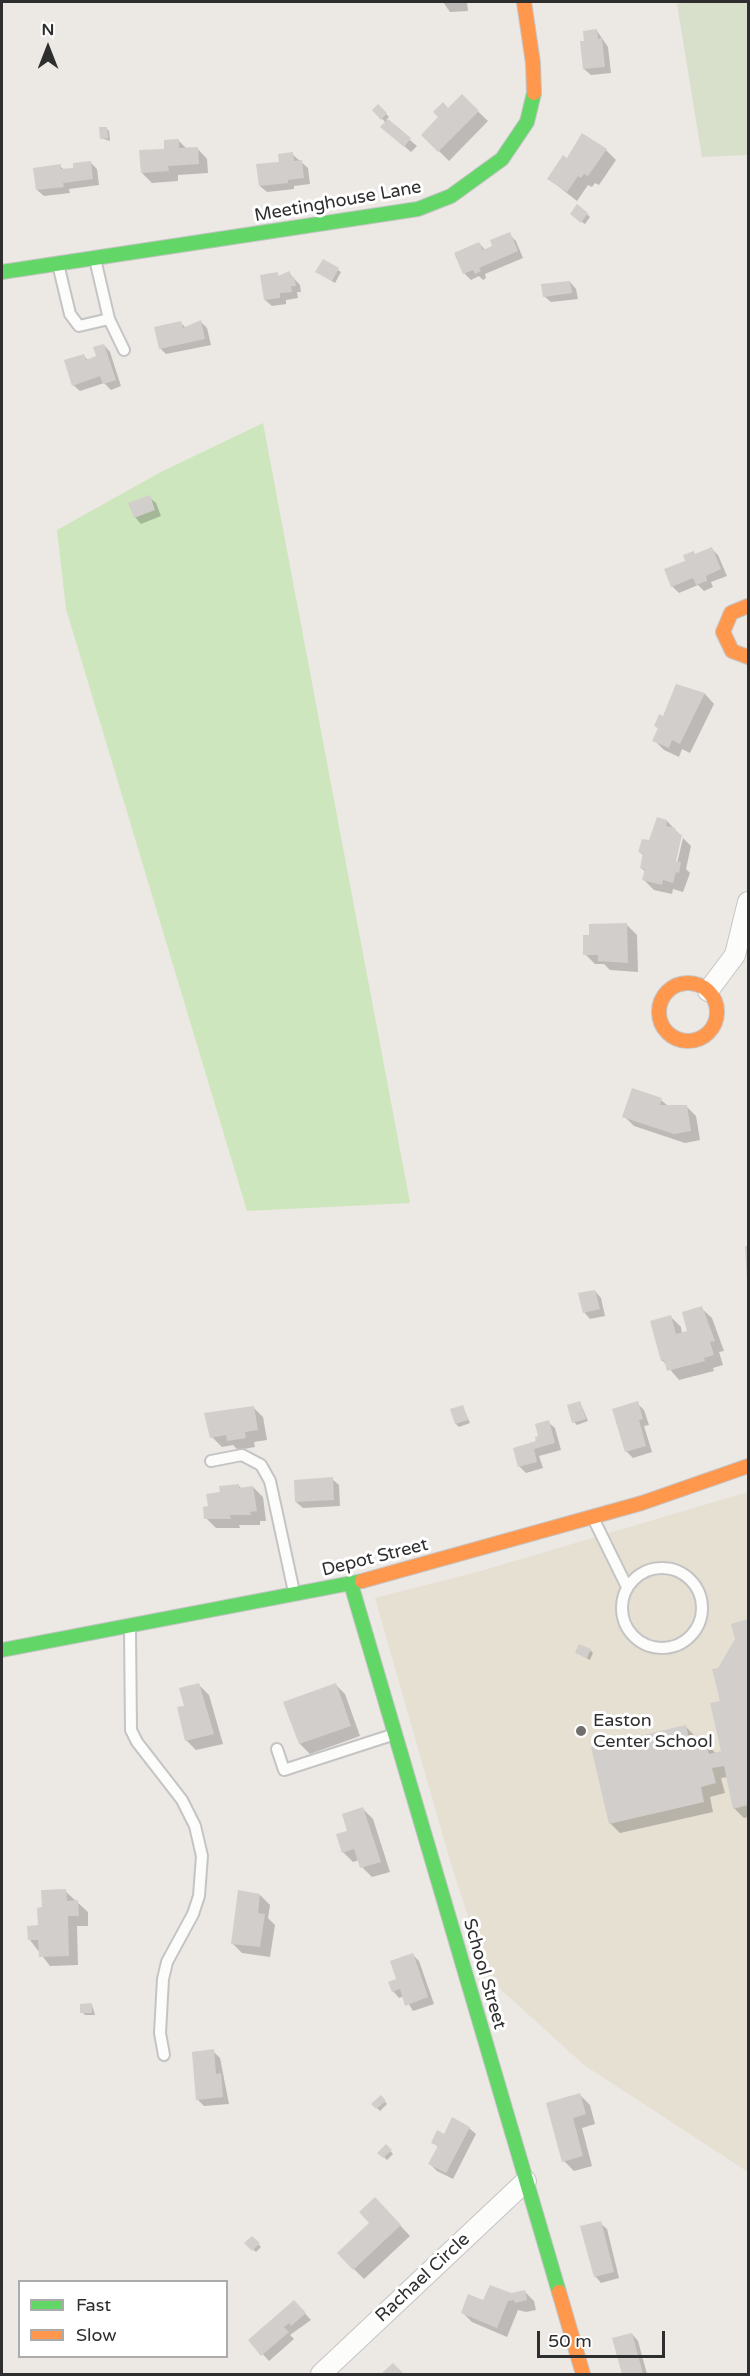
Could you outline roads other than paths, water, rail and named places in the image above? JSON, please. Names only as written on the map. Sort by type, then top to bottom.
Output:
[{"type":"main road","name":"Meetinghouse Lane","points":[[2,273],[375,217],[418,209],[458,192],[502,159],[513,147],[527,122],[534,94],[533,63],[524,2]]},
{"type":"main road","points":[[748,606],[731,613],[725,622],[723,632],[732,651],[748,657]]},
{"type":"main road","points":[[686,983],[698,985],[708,991],[715,1001],[717,1013],[714,1024],[707,1034],[696,1039],[685,1040],[669,1033],[662,1023],[659,1011],[665,994],[686,983]]},
{"type":"main road","name":"Depot Street","points":[[2,1650],[130,1628],[351,1584],[592,1517],[748,1466]]},
{"type":"main road","name":"School Street","points":[[351,1584],[583,2374]]},
{"type":"street","points":[[708,991],[735,955],[748,902]]},
{"type":"street","name":"Rachael Circle","points":[[321,2374],[526,2181]]},
{"type":"lane","points":[[94,259],[109,320],[124,350]]},
{"type":"lane","points":[[58,264],[69,314],[79,326],[109,320]]},
{"type":"lane","points":[[211,1461],[242,1455],[261,1465],[270,1481],[295,1595]]},
{"type":"lane","points":[[592,1517],[627,1587],[621,1613],[633,1636],[644,1644],[657,1648],[670,1647],[683,1642],[700,1622],[702,1609],[700,1596],[694,1584],[679,1572],[660,1567],[647,1570],[635,1577],[627,1587]]},
{"type":"lane","points":[[130,1628],[131,1730],[137,1742],[182,1800],[195,1826],[202,1856],[199,1896],[193,1914],[167,1962],[163,1979],[160,2033],[164,2055]]},
{"type":"lane","points":[[277,1749],[284,1770],[395,1734]]},
{"type":"place","name":"Easton Center School","points":[[581,1731]]}]
